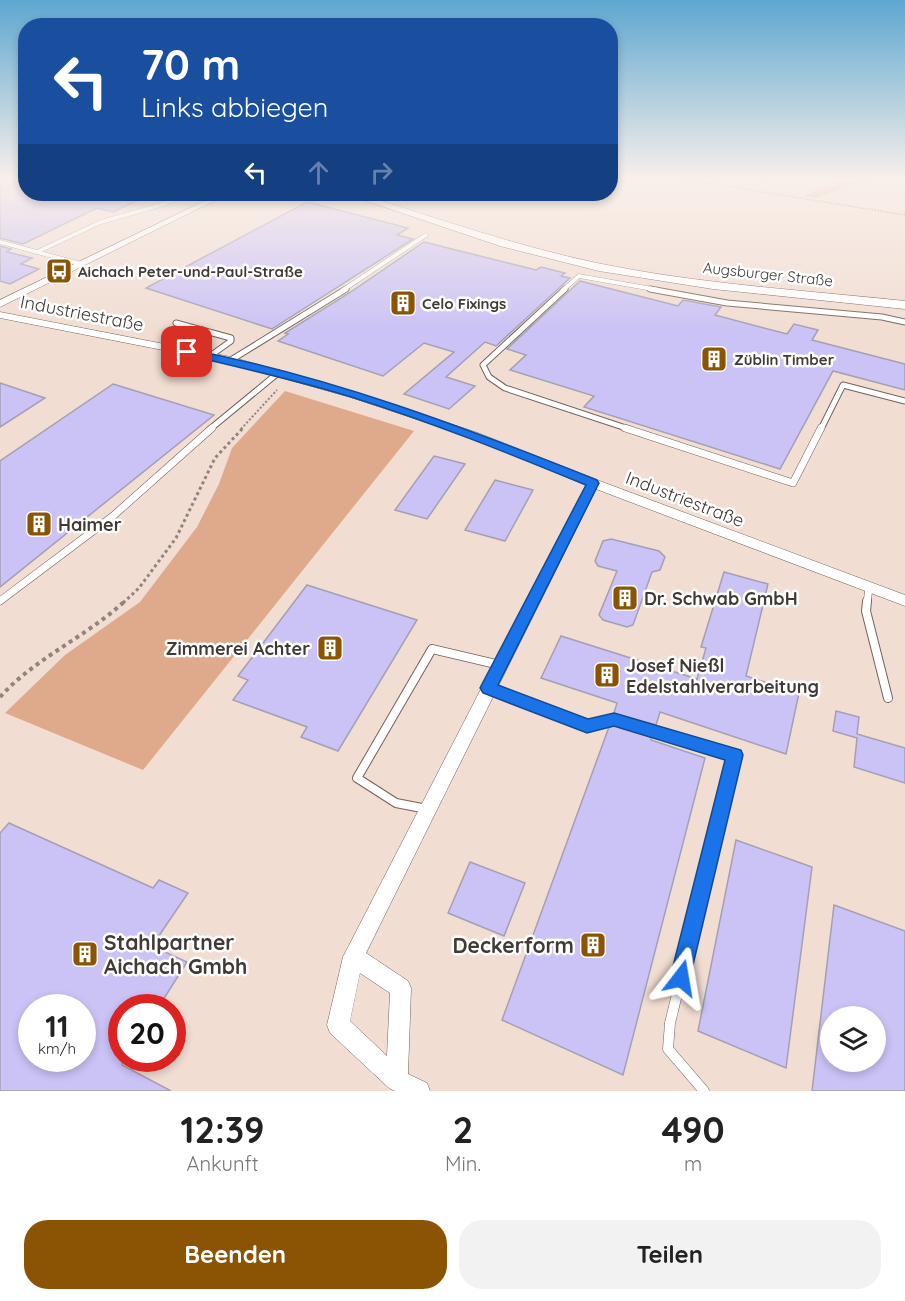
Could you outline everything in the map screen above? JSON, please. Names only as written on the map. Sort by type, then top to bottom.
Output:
[{"type":"main road","name":"Augsburger Straße","points":[[461,230],[495,241],[597,266],[720,286],[905,305]]},
{"type":"street","points":[[0,304],[151,230]]},
{"type":"street","name":"Industriestraße","points":[[0,315],[231,360],[284,374],[474,435],[593,483],[905,601]]},
{"type":"street","points":[[418,1091],[397,1080],[338,1025],[353,957],[593,483]]},
{"type":"street","points":[[353,957],[401,988],[397,1080]]},
{"type":"lane","points":[[38,252],[84,230]]},
{"type":"lane","points":[[231,360],[323,304],[426,235]]},
{"type":"lane","points":[[0,242],[81,264]]},
{"type":"lane","points":[[905,322],[882,317],[726,303],[579,276],[483,365],[489,377],[505,388],[793,483],[843,384],[905,401]]},
{"type":"lane","points":[[176,323],[231,338],[231,341],[210,356]]},
{"type":"lane","points":[[0,602],[113,516],[200,437],[284,374]]},
{"type":"lane","points":[[869,588],[866,611],[888,698]]},
{"type":"lane","points":[[428,809],[396,803],[357,778],[432,649],[500,665]]},
{"type":"lane","points":[[488,688],[587,726],[614,719],[735,755],[670,1023],[668,1049],[704,1091]]},
{"type":"path","points":[[0,697],[16,678],[103,621],[139,588],[176,538],[215,458],[284,374]]},
{"type":"shaded area","points":[[285,391],[414,431],[143,770],[5,713],[65,655],[140,602],[197,527],[219,484],[232,448]]},
{"type":"building","points":[[0,230],[52,230],[23,244],[0,238]]},
{"type":"building","points":[[255,230],[405,230],[397,235],[413,239],[272,329],[146,288]]},
{"type":"building","name":"Celo Fixings","points":[[424,242],[536,270],[541,267],[565,273],[561,276],[570,278],[496,346],[485,342],[446,377],[475,386],[449,409],[404,394],[454,352],[424,343],[383,376],[278,341],[288,334],[285,333]]},
{"type":"building","points":[[0,246],[11,249],[7,252],[32,258],[21,264],[39,269],[10,284],[0,281]]},
{"type":"building","name":"Züblin Timber","points":[[580,281],[678,306],[683,300],[721,307],[715,315],[787,334],[794,324],[818,330],[812,340],[905,364],[905,390],[833,371],[780,469],[584,407],[594,396],[510,370],[526,355],[507,349]]},
{"type":"building","points":[[0,383],[45,398],[0,427]]},
{"type":"building","name":"Haimer","points":[[113,384],[214,415],[0,587],[0,461]]},
{"type":"building","points":[[434,456],[465,464],[427,519],[395,510]]},
{"type":"building","points":[[495,480],[533,490],[505,541],[465,530]]},
{"type":"building","name":"Dr. Schwab GmbH","points":[[611,539],[659,551],[665,557],[660,570],[652,572],[633,625],[627,627],[603,620],[599,615],[617,571],[598,566],[595,561],[603,541]]},
{"type":"building","points":[[724,572],[768,584],[746,676],[799,693],[786,754],[660,712],[656,725],[614,713],[617,703],[541,678],[561,636],[697,679],[706,648],[701,647]]},
{"type":"building","name":"Zimmerei Achter","points":[[307,585],[417,620],[338,751],[301,737],[307,727],[233,700],[248,680],[238,676]]},
{"type":"building","points":[[836,711],[859,717],[857,734],[905,748],[905,783],[854,767],[857,738],[833,731]]},
{"type":"building","name":"Deckerform","points":[[614,726],[651,737],[651,740],[705,758],[623,1075],[502,1020],[609,727]]},
{"type":"building","name":"Stahlpartner Aichach Gmbh","points":[[9,823],[153,888],[159,880],[188,893],[152,946],[187,962],[167,994],[108,994],[108,1072],[135,1072],[171,1091],[0,1091],[0,833]]},
{"type":"building","points":[[736,840],[812,867],[786,1068],[698,1031]]},
{"type":"building","points":[[470,862],[525,883],[504,936],[448,913]]},
{"type":"building","points":[[834,905],[905,931],[905,1091],[812,1091],[820,1023],[820,1072],[886,1072],[886,1006],[822,1006]]},
{"type":"place","name":"Aichach Peter-und-Paul-Straße","points":[[59,271]]},
{"type":"place","name":"Celo Fixings","points":[[403,303]]},
{"type":"place","name":"Züblin Timber","points":[[714,359]]},
{"type":"place","name":"Haimer","points":[[39,524]]},
{"type":"place","name":"Dr. Schwab GmbH","points":[[625,598]]},
{"type":"place","name":"Zimmerei Achter","points":[[330,648]]},
{"type":"place","name":"Josef Nießl Edelstahlverarbeitung","points":[[607,675]]},
{"type":"place","name":"Deckerform","points":[[593,945]]},
{"type":"place","name":"Stahlpartner Aichach Gmbh","points":[[85,954]]},
{"type":"route","points":[[187,352],[231,360],[354,395],[474,435],[593,483],[488,688],[519,702],[587,726],[614,719],[735,755],[681,978]]}]
